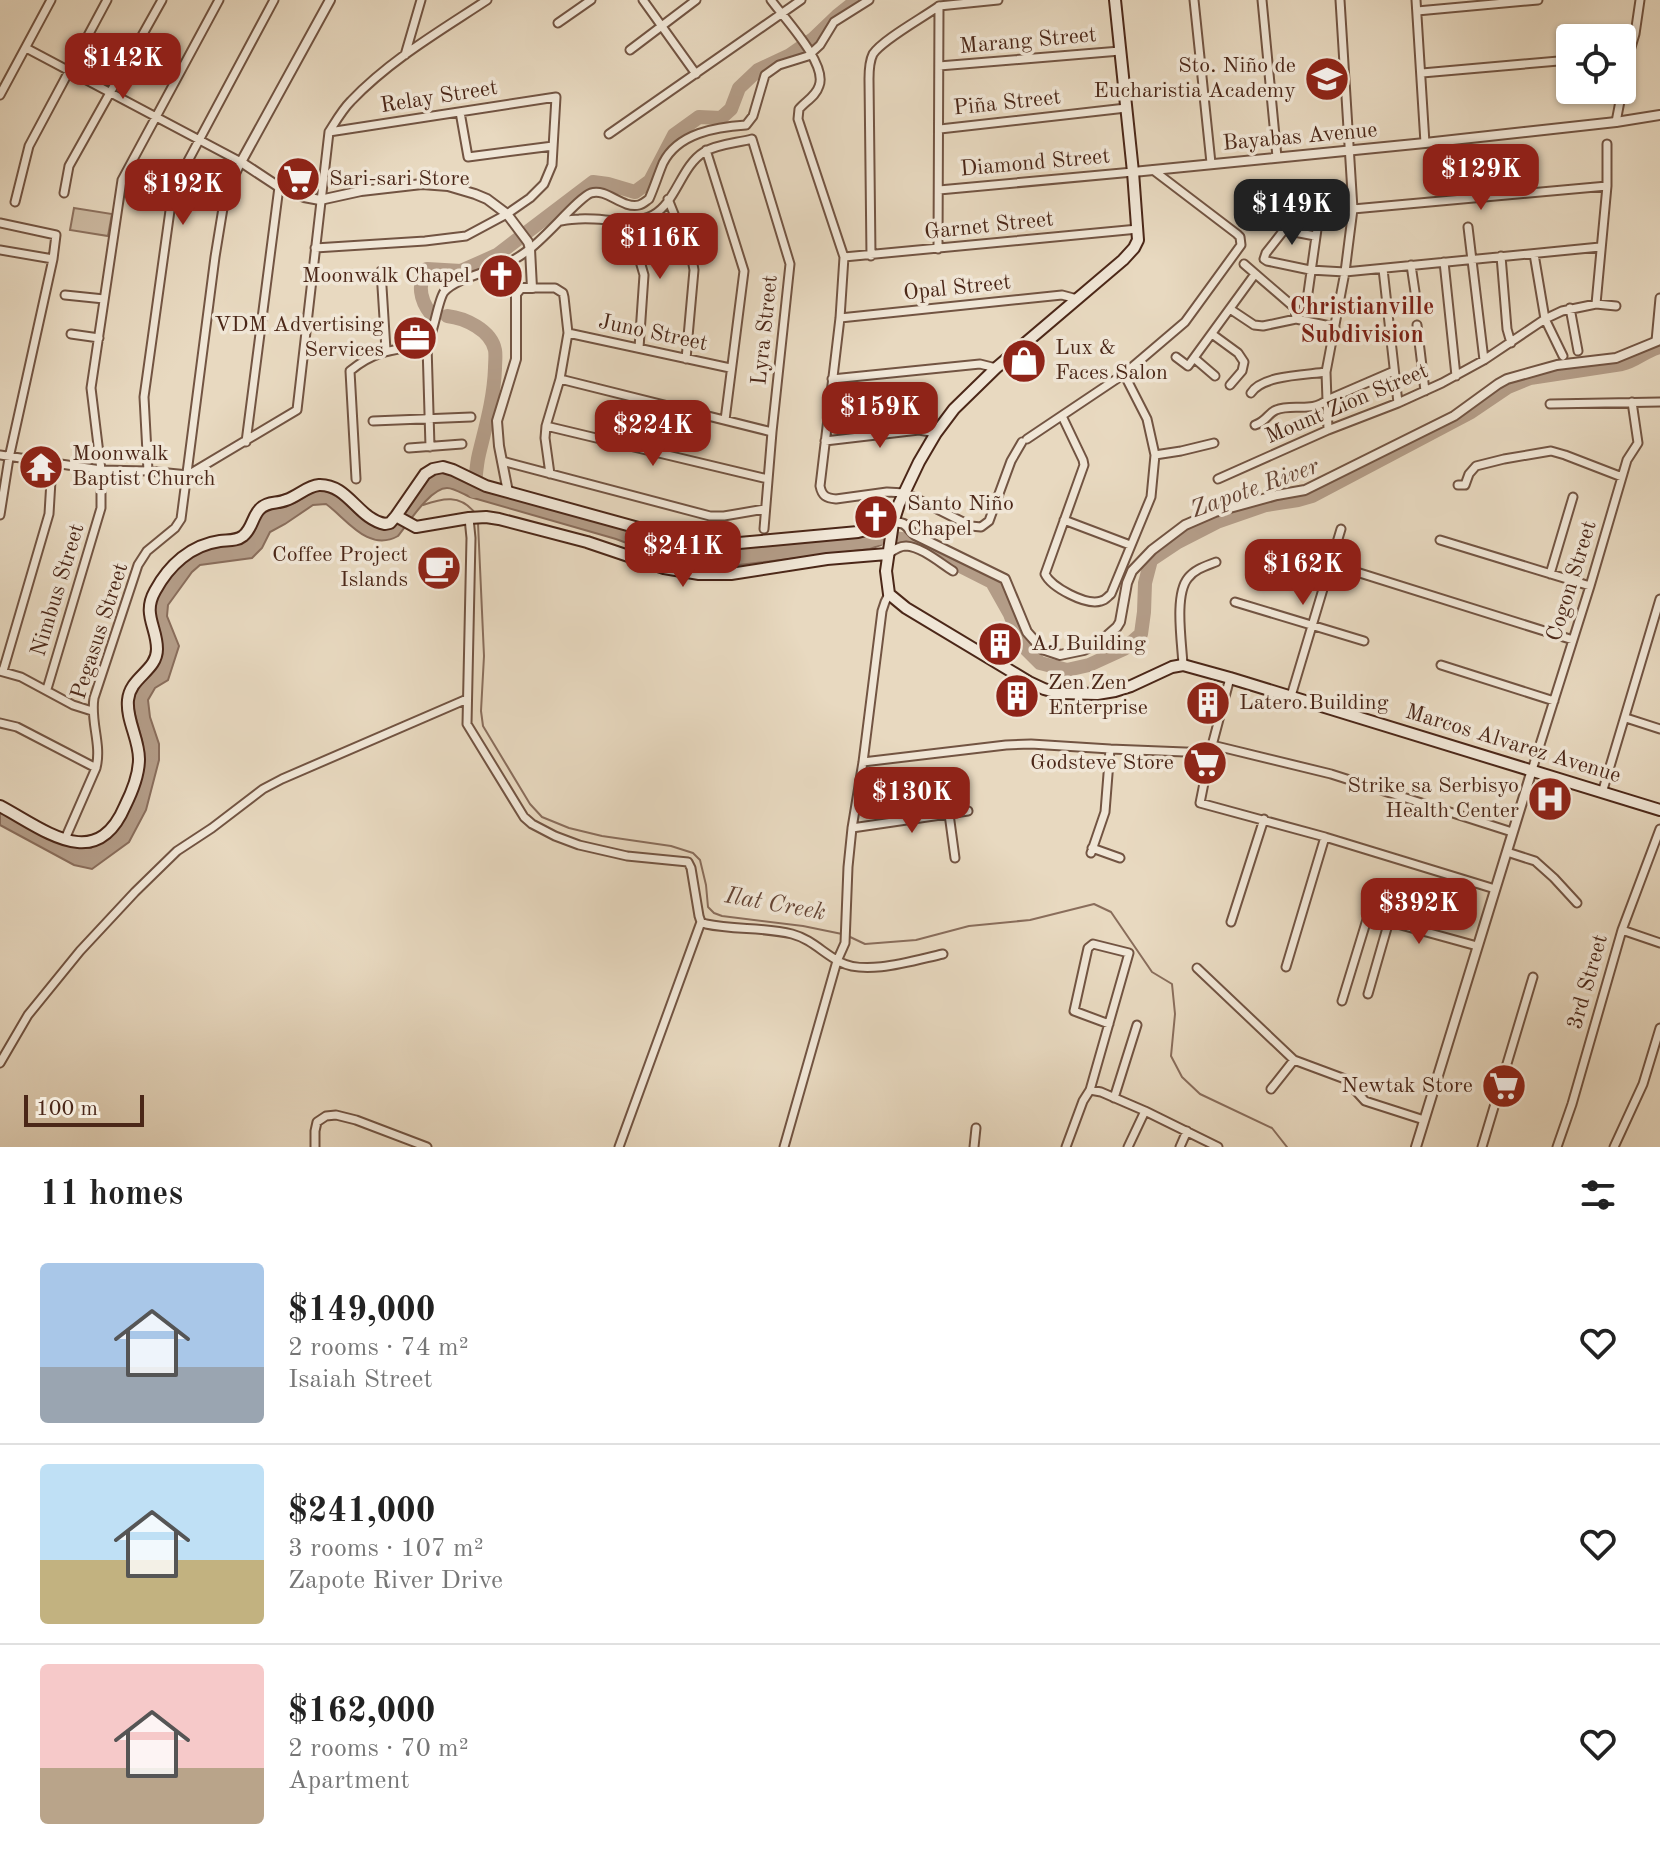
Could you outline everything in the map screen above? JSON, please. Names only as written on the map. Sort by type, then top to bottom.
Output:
[{"type":"main road","points":[[1115,0],[1138,240],[1129,254],[996,368],[954,409],[936,433],[905,493],[892,526],[886,571],[889,594],[906,608],[1044,689],[1059,693],[1115,691],[1183,665]]},
{"type":"main road","points":[[0,806],[65,839],[87,843],[101,838],[119,821],[139,763],[139,748],[129,713],[129,694],[132,685],[154,661],[157,653],[149,616],[149,606],[156,588],[184,555],[206,544],[240,538],[250,528],[261,507],[285,501],[316,485],[335,487],[368,517],[377,523],[387,524],[397,517],[422,478],[429,471],[443,467],[477,483],[693,543],[739,543],[892,526]]},
{"type":"main road","points":[[397,517],[410,525],[423,526],[470,518],[499,519],[587,542],[664,568],[699,574],[731,574],[888,549]]},
{"type":"main road","name":"Marcos Alvarez Avenue","points":[[1183,665],[1660,810]]},
{"type":"street","points":[[0,95],[51,0]]},
{"type":"street","points":[[15,202],[29,146],[107,0]]},
{"type":"street","points":[[64,193],[69,166],[162,0]]},
{"type":"street","name":"Nimbus Street","points":[[47,689],[101,508],[101,470],[91,388],[122,180],[219,0]]},
{"type":"street","points":[[148,471],[144,397],[173,189],[274,0]]},
{"type":"street","points":[[241,162],[330,0]]},
{"type":"street","points":[[404,55],[421,0]]},
{"type":"street","points":[[4,457],[101,470],[188,475],[297,410],[329,132],[348,104],[376,76],[487,0]]},
{"type":"street","points":[[558,23],[591,0]]},
{"type":"street","points":[[643,0],[696,74]]},
{"type":"street","points":[[630,50],[696,0]]},
{"type":"street","points":[[771,0],[811,53],[821,78],[816,92],[799,109],[798,119],[844,257],[820,486],[824,496],[836,499],[887,492],[905,493],[971,526],[981,527],[989,521],[1011,461],[1024,441],[1124,374],[1185,322],[1241,245],[1237,234],[1153,170]]},
{"type":"street","points":[[609,134],[801,0]]},
{"type":"street","points":[[430,447],[427,345],[445,291],[501,266],[591,193],[638,206],[649,199],[664,161],[676,146],[702,131],[746,125],[753,116],[765,75],[779,65],[800,60],[811,53],[820,45],[834,22],[869,0]]},
{"type":"street","points":[[871,256],[871,59],[883,44],[939,6],[998,0]]},
{"type":"street","points":[[1194,0],[1211,163]]},
{"type":"street","points":[[1262,0],[1277,157]]},
{"type":"street","points":[[1328,430],[1326,372],[1345,272],[1353,209],[1340,0]]},
{"type":"street","points":[[1416,0],[1425,143]]},
{"type":"street","points":[[1417,11],[1538,0]]},
{"type":"street","points":[[1636,27],[1640,0]]},
{"type":"street","points":[[938,249],[939,6]]},
{"type":"street","points":[[26,48],[241,162],[292,194],[320,200],[409,185],[435,184],[487,199],[507,214],[529,246],[532,288]]},
{"type":"street","name":"Marang Street","points":[[939,66],[1120,51]]},
{"type":"street","points":[[1422,73],[1556,61]]},
{"type":"street","name":"Relay Street","points":[[329,132],[556,97],[553,146]]},
{"type":"street","points":[[1616,122],[1618,104]]},
{"type":"street","name":"Piña Street","points":[[940,129],[1126,108]]},
{"type":"street","points":[[315,248],[466,236],[507,214],[544,184],[552,165],[553,146],[468,157],[460,112]]},
{"type":"street","name":"Bayabas Avenue","points":[[1133,172],[1425,143],[1660,115]]},
{"type":"street","name":"Lyra Street","points":[[706,150],[752,139],[790,264],[764,529]]},
{"type":"street","points":[[1596,304],[1607,186],[1607,144]]},
{"type":"street","points":[[560,221],[580,218],[628,220],[653,215],[661,210],[691,164],[706,150],[744,271],[725,420]]},
{"type":"street","name":"Pegasus Street","points":[[65,839],[99,757],[92,711],[138,565],[152,545],[179,524],[225,196],[241,162]]},
{"type":"street","name":"Diamond Street","points":[[939,190],[1133,172]]},
{"type":"street","points":[[1353,209],[1607,186]]},
{"type":"street","points":[[246,442],[279,187]]},
{"type":"street","points":[[1308,293],[1322,194]]},
{"type":"street","points":[[1290,195],[1284,230],[1264,259],[1310,270],[1345,272],[1383,269],[1600,247]]},
{"type":"street","points":[[668,199],[694,270],[686,359]]},
{"type":"street","points":[[628,220],[644,275],[639,348]]},
{"type":"street","points":[[0,223],[56,235],[53,259],[4,457],[0,513]]},
{"type":"street","points":[[1468,227],[1484,360]]},
{"type":"street","name":"Garnet Street","points":[[844,257],[1138,229]]},
{"type":"street","points":[[1284,230],[1315,236]]},
{"type":"street","points":[[0,252],[53,259]]},
{"type":"street","points":[[1534,254],[1545,319],[1563,356]]},
{"type":"street","points":[[1501,256],[1511,343]]},
{"type":"street","points":[[1444,262],[1456,376]]},
{"type":"street","points":[[1244,264],[1295,308],[1296,319]]},
{"type":"street","points":[[1411,265],[1415,292]]},
{"type":"street","points":[[1383,269],[1398,403]]},
{"type":"street","points":[[381,271],[386,350]]},
{"type":"street","points":[[1176,357],[1188,366],[1255,274]]},
{"type":"street","points":[[508,492],[497,421],[516,359],[515,298],[518,290],[532,288],[555,288],[563,293],[568,333],[560,379],[546,426],[550,474]]},
{"type":"street","points":[[65,295],[104,299]]},
{"type":"street","name":"Opal Street","points":[[840,318],[1062,295],[1077,299]]},
{"type":"street","points":[[892,526],[900,522],[907,525],[915,535],[1005,579],[1033,640],[1042,649],[1054,654],[1070,654],[1111,635],[1120,622],[1132,571],[1152,550],[1185,525],[1215,512],[1305,490],[1454,416],[1507,379],[1557,365],[1616,358],[1658,340],[1660,298]]},
{"type":"street","name":"Mount Zion Street","points":[[1218,479],[1456,376],[1545,319],[1570,308],[1596,304],[1616,306]]},
{"type":"street","points":[[1570,308],[1578,351]]},
{"type":"street","points":[[1230,309],[1254,325],[1296,319],[1335,327]]},
{"type":"street","points":[[1417,325],[1425,391]]},
{"type":"street","name":"Juno Street","points":[[568,333],[730,368]]},
{"type":"street","points":[[71,334],[99,338]]},
{"type":"street","points":[[1212,334],[1238,353],[1244,362],[1242,371],[1230,385]]},
{"type":"street","points":[[356,479],[350,371],[369,357],[386,350],[427,345]]},
{"type":"street","points":[[1194,358],[1215,376]]},
{"type":"street","points":[[832,379],[980,364],[996,368]]},
{"type":"street","points":[[1255,425],[1276,410],[1315,406],[1394,371]]},
{"type":"street","points":[[1251,393],[1255,385],[1276,379],[1326,372]]},
{"type":"street","points":[[1062,416],[1084,465],[1045,574],[1049,582],[1067,593],[1098,602],[1107,598],[1114,586],[1153,489],[1155,455],[1147,419],[1124,374]]},
{"type":"street","points":[[560,379],[772,432]]},
{"type":"street","name":"Cogon Street","points":[[1532,770],[1622,477],[1629,456],[1638,443],[1632,402]]},
{"type":"street","points":[[1550,404],[1660,402]]},
{"type":"street","points":[[373,421],[471,417]]},
{"type":"street","points":[[546,426],[768,479]]},
{"type":"street","points":[[825,441],[919,430],[936,433]]},
{"type":"street","points":[[1155,455],[1214,443]]},
{"type":"street","points":[[409,448],[462,444]]},
{"type":"street","points":[[1458,485],[1465,485],[1476,466],[1545,452],[1565,455],[1622,477]]},
{"type":"street","points":[[502,461],[710,516],[765,509]]},
{"type":"street","points":[[52,464],[49,514],[2,671],[92,711]]},
{"type":"street","points":[[1550,574],[1573,497]]},
{"type":"street","points":[[470,518],[467,699],[467,724],[470,730],[528,821],[563,840],[590,848],[627,856],[688,862],[691,868],[701,922],[619,1147]]},
{"type":"street","points":[[1064,520],[1130,545]]},
{"type":"street","points":[[1291,696],[1341,529]]},
{"type":"street","points":[[1440,540],[1590,586]]},
{"type":"street","points":[[888,549],[909,546],[953,571]]},
{"type":"street","points":[[1183,665],[1181,592],[1194,572],[1216,562]]},
{"type":"street","points":[[1331,564],[1573,640]]},
{"type":"street","points":[[784,1147],[837,961],[845,943],[852,828],[882,611],[889,594]]},
{"type":"street","points":[[1602,793],[1660,599]]},
{"type":"street","points":[[1235,602],[1364,641]]},
{"type":"street","points":[[1441,665],[1554,701]]},
{"type":"street","points":[[1230,678],[1200,803],[1264,819],[1495,889]]},
{"type":"street","points":[[0,1063],[28,1015],[80,951],[177,851],[263,789],[282,779],[467,699]]},
{"type":"street","points":[[1626,718],[1660,729]]},
{"type":"street","points":[[0,723],[17,727],[96,768]]},
{"type":"street","points":[[863,762],[1031,744],[1110,749],[1211,749],[1331,774],[1512,832]]},
{"type":"street","points":[[1110,749],[1105,812],[1092,850],[1120,858]]},
{"type":"street","points":[[1416,1147],[1532,770]]},
{"type":"street","points":[[852,828],[968,811]]},
{"type":"street","points":[[949,814],[955,858]]},
{"type":"street","points":[[1231,922],[1264,819]]},
{"type":"street","name":"3rd Street","points":[[1557,1147],[1622,930],[1660,829]]},
{"type":"street","points":[[1286,967],[1325,837]]},
{"type":"street","points":[[1507,852],[1535,861],[1577,903]]},
{"type":"street","points":[[1342,1001],[1368,916],[1477,946]]},
{"type":"street","points":[[1368,994],[1389,921]]},
{"type":"street","points":[[701,922],[805,938],[837,961],[861,968],[894,965],[943,954]]},
{"type":"street","points":[[1622,930],[1660,943]]},
{"type":"street","points":[[1066,1147],[1090,1090],[1109,1024],[1129,953],[1093,944],[1088,948],[1074,1011],[1109,1024]]},
{"type":"street","points":[[1197,968],[1294,1060],[1345,1079],[1365,1101],[1424,1120]]},
{"type":"street","points":[[1482,1147],[1533,977]]},
{"type":"street","points":[[1114,1098],[1137,1025]]},
{"type":"street","points":[[1614,1147],[1643,1084],[1660,1028]]},
{"type":"street","points":[[1271,1089],[1294,1060]]},
{"type":"street","points":[[1090,1090],[1145,1111],[1218,1147]]},
{"type":"street","points":[[1128,1147],[1145,1111]]},
{"type":"street","points":[[315,1147],[317,1122],[326,1116],[336,1115],[427,1147]]},
{"type":"street","points":[[974,1147],[976,1128]]},
{"type":"street","points":[[1180,1147],[1187,1131]]},
{"type":"shaded area","points":[[74,208],[112,214],[108,236],[70,230]]},
{"type":"shaded area","points":[[439,469],[685,547],[756,544],[881,531],[884,532],[883,540],[881,545],[870,549],[739,565],[690,564],[470,497],[450,488],[434,494],[398,536],[387,540],[377,540],[358,532],[326,504],[313,505],[270,532],[262,548],[252,558],[200,565],[168,605],[167,616],[179,646],[168,680],[155,688],[148,700],[159,744],[159,760],[146,810],[129,842],[92,869],[74,865],[0,825],[0,807],[66,843],[91,848],[113,829],[139,773],[143,744],[133,707],[134,687],[160,655],[152,612],[158,590],[193,552],[247,540],[265,508],[288,505],[317,491],[336,494],[360,517],[384,525],[423,480]]},
{"type":"waterway","points":[[434,314],[427,309],[421,292],[427,269],[461,271],[497,255],[593,182],[635,192],[650,181],[674,135],[699,117],[721,118],[731,109],[739,88],[758,70],[790,55],[813,39],[857,0]]},
{"type":"waterway","points":[[447,316],[476,326],[493,343],[495,350],[493,390],[474,491]]},
{"type":"waterway","name":"Zapote River","points":[[866,540],[885,537],[909,540],[992,582],[1010,614],[1021,644],[1040,663],[1067,670],[1089,665],[1124,649],[1141,634],[1145,583],[1151,560],[1178,542],[1217,522],[1266,505],[1312,496],[1471,412],[1508,387],[1530,378],[1622,364],[1660,347]]},
{"type":"waterway","name":"Ilat Creek","points":[[423,505],[451,499],[463,503],[475,513]]},
{"type":"waterway","name":"Ilat Creek","points":[[478,523],[484,656],[483,726],[530,804],[542,817],[569,828],[671,846],[693,853],[700,860],[708,907],[714,913],[842,934]]},
{"type":"waterway","name":"Ilat Creek","points":[[848,936],[865,944],[916,940],[969,926],[1030,920],[1094,904],[1111,912],[1152,972],[1172,984],[1175,1014],[1171,1056],[1182,1077],[1200,1094],[1272,1128],[1287,1147]]},
{"type":"place","name":"Sto. Niño de Eucharistia Academy","points":[[1327,79]]},
{"type":"place","name":"Sari-sari Store","points":[[298,179]]},
{"type":"place","name":"Moonwalk Chapel","points":[[501,276]]},
{"type":"place","name":"VDM Advertising Services","points":[[415,338]]},
{"type":"place","name":"Lux & Faces Salon","points":[[1024,361]]},
{"type":"place","name":"Moonwalk Baptist Church","points":[[41,467]]},
{"type":"place","name":"Santo Niño Chapel","points":[[876,517]]},
{"type":"place","name":"Coffee Project Islands","points":[[439,568]]},
{"type":"place","name":"AJ Building","points":[[1000,644]]},
{"type":"place","name":"Zen Zen Enterprise","points":[[1017,696]]},
{"type":"place","name":"Latero Building","points":[[1208,703]]},
{"type":"place","name":"Godsteve Store","points":[[1205,763]]},
{"type":"place","name":"Strike sa Serbisyo Health Center","points":[[1550,799]]},
{"type":"place","name":"Newtak Store","points":[[1504,1086]]},
{"type":"district","name":"Christianville Subdivision","points":[[1362,322]]}]
